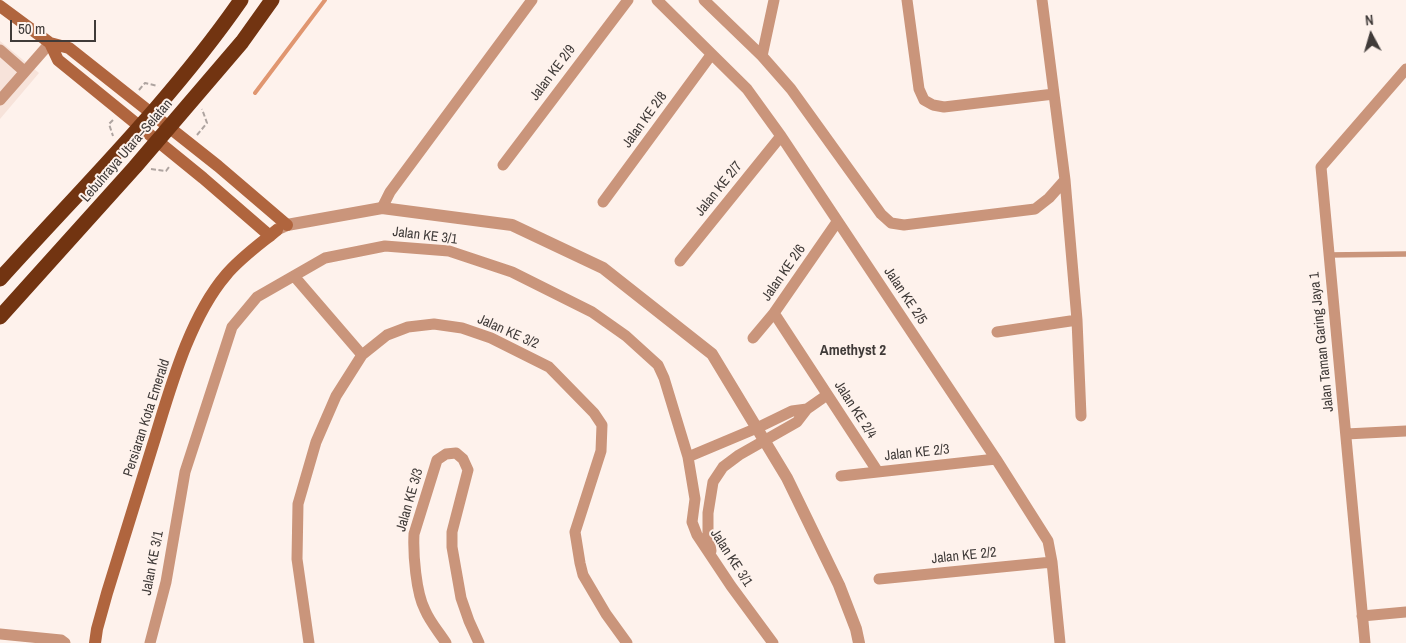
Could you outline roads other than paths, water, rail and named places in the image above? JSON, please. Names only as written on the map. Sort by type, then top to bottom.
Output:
[{"type":"highway","name":"Lebuhraya Utara–Selatan","points":[[0,279],[172,88],[241,0]]},
{"type":"highway","name":"Lebuhraya Utara–Selatan","points":[[0,317],[166,131],[242,42],[272,0]]},
{"type":"main road","points":[[0,6],[50,43],[69,48],[218,166],[278,230]]},
{"type":"main road","points":[[50,43],[58,60],[98,93],[203,178],[278,230]]},
{"type":"main road","name":"Persiaran Kota Emerald","points":[[95,643],[107,593],[173,382],[194,328],[225,276],[242,259],[278,230]]},
{"type":"street","points":[[382,208],[390,192],[532,0]]},
{"type":"street","name":"Jalan KE 2/9","points":[[503,165],[628,0]]},
{"type":"street","name":"Jalan KE 2/5","points":[[657,0],[747,89],[781,136],[996,459],[1048,541],[1052,562],[1060,643]]},
{"type":"street","points":[[704,0],[762,56],[791,89],[882,214],[891,223],[904,225],[1035,209],[1049,198],[1065,180]]},
{"type":"street","points":[[762,56],[774,0]]},
{"type":"street","points":[[907,0],[919,89],[924,100],[944,107],[1054,94]]},
{"type":"street","points":[[1042,0],[1065,180],[1077,320],[1081,416]]},
{"type":"street","points":[[0,100],[24,70],[50,43]]},
{"type":"street","points":[[0,50],[24,70]]},
{"type":"street","name":"Jalan KE 2/8","points":[[603,202],[711,55]]},
{"type":"street","name":"Jalan Taman Garing Jaya 1","points":[[1365,643],[1321,167],[1402,83],[1406,68]]},
{"type":"street","name":"Jalan KE 2/7","points":[[680,261],[781,136]]},
{"type":"street","points":[[278,230],[382,208],[512,225],[603,268],[712,354],[787,478],[839,585],[856,629],[859,643]]},
{"type":"street","name":"Jalan KE 2/6","points":[[753,338],[774,313],[837,222]]},
{"type":"street","name":"Jalan KE 3/1","points":[[150,643],[166,582],[185,472],[232,327],[257,297],[325,258],[385,246],[449,251],[512,272],[592,312],[626,336],[658,365],[664,378],[688,457],[695,500],[692,522],[697,535],[752,616],[773,643]]},
{"type":"street","points":[[294,276],[362,355]]},
{"type":"street","name":"Jalan KE 2/4","points":[[774,313],[878,472]]},
{"type":"street","points":[[997,332],[1077,320]]},
{"type":"street","name":"Jalan KE 3/2","points":[[309,643],[297,559],[298,504],[316,442],[336,396],[362,355],[387,335],[408,327],[434,324],[462,328],[491,338],[549,367],[594,413],[602,425],[601,451],[576,532],[583,575],[606,614],[627,643]]},
{"type":"street","points":[[688,457],[792,412],[807,408],[827,395]]},
{"type":"street","points":[[712,558],[708,533],[708,513],[713,482],[723,467],[738,454],[798,422],[807,408]]},
{"type":"street","points":[[1346,434],[1406,431]]},
{"type":"street","name":"Jalan KE 3/3","points":[[446,643],[425,612],[420,599],[413,545],[414,534],[437,460],[446,454],[456,453],[463,459],[468,470],[452,532],[452,547],[461,598],[479,643]]},
{"type":"street","name":"Jalan KE 2/3","points":[[841,476],[996,459]]},
{"type":"street","name":"Jalan KE 2/2","points":[[879,579],[1052,562]]},
{"type":"street","points":[[1362,616],[1406,612]]},
{"type":"street","points":[[0,634],[61,640],[65,643]]},
{"type":"lane","points":[[1328,255],[1406,254]]},
{"type":"waterway","points":[[255,93],[325,0]]},
{"type":"district","name":"Amethyst 2","points":[[853,351]]}]
